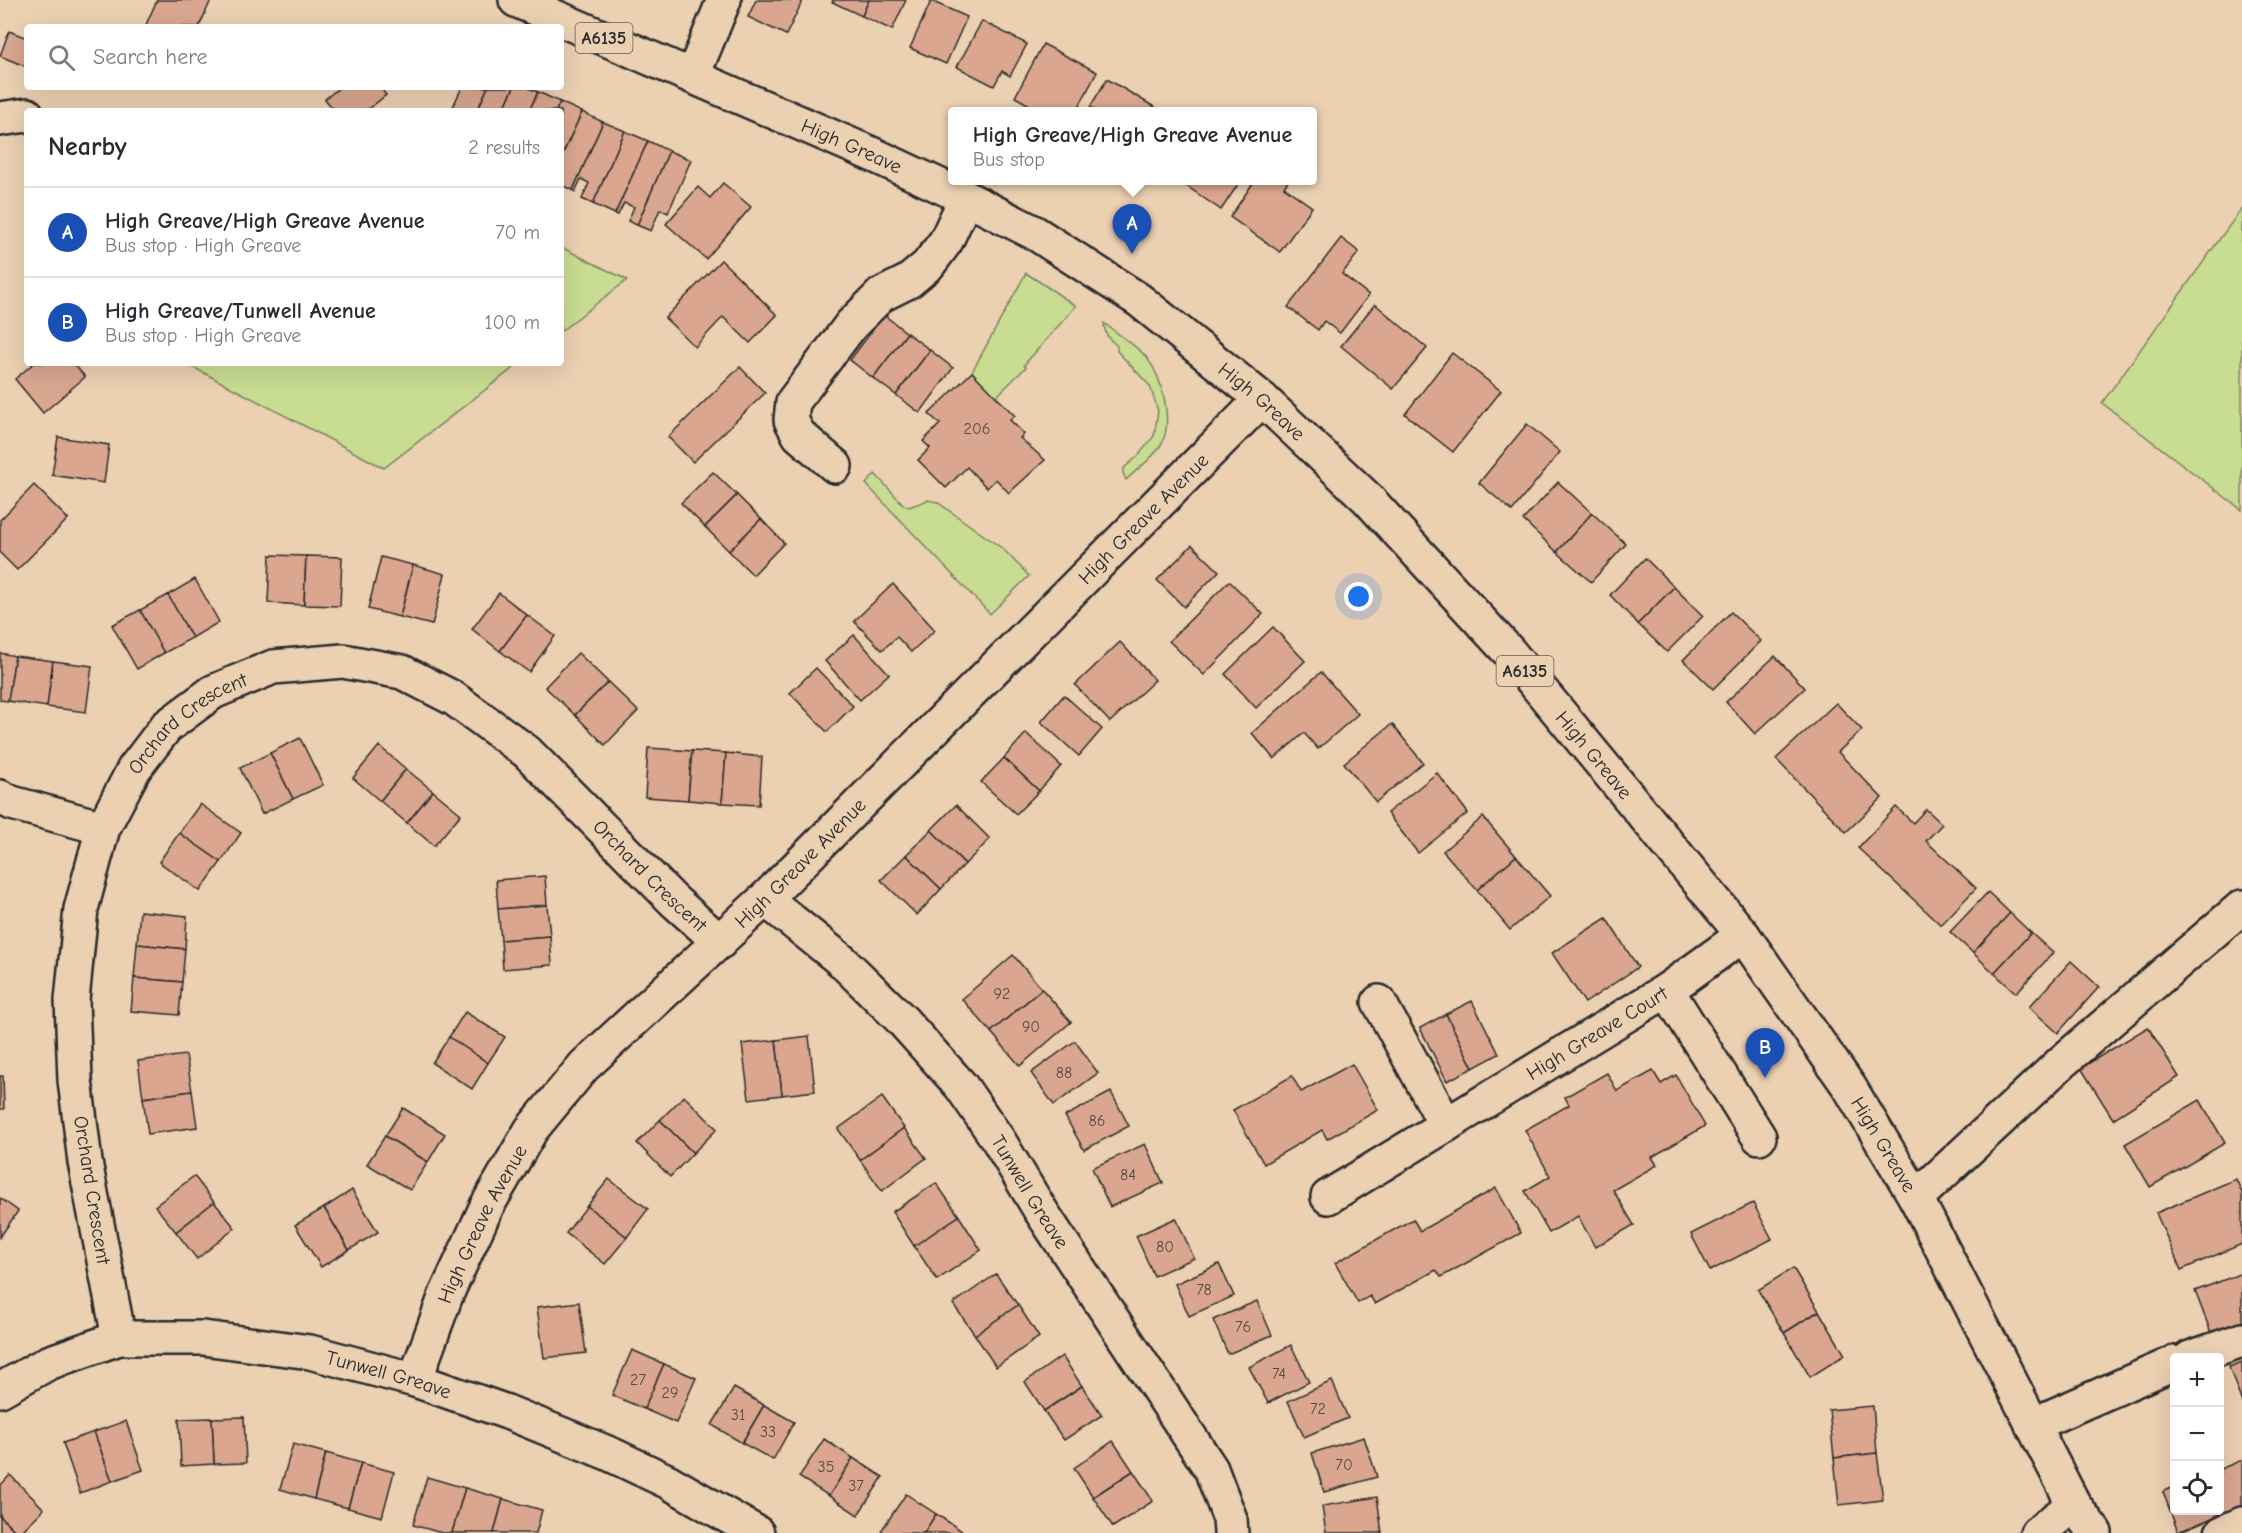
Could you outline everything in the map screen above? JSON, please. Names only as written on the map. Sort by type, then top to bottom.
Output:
[{"type":"street","name":"A6135","points":[[516,0],[693,75]]},
{"type":"street","points":[[693,75],[724,0]]},
{"type":"street","name":"High Greave","points":[[693,75],[966,198],[1035,233],[1139,300],[1262,399],[1368,499],[1510,653],[1743,935],[1850,1088],[1916,1198],[2074,1505],[2095,1533]]},
{"type":"street","points":[[0,119],[24,115]]},
{"type":"street","points":[[835,466],[799,435],[790,420],[793,402],[851,325],[881,295],[909,281],[928,266],[946,241],[966,198]]},
{"type":"street","name":"High Greave Avenue","points":[[415,1380],[446,1295],[487,1206],[531,1130],[584,1066],[765,899],[1262,399]]},
{"type":"street","name":"Orchard Crescent","points":[[118,1338],[85,1162],[75,1080],[72,1000],[81,909],[103,828],[134,769],[166,727],[213,692],[273,667],[343,661],[402,672],[453,698],[527,752],[674,901],[720,942]]},
{"type":"street","points":[[0,797],[12,803],[103,828]]},
{"type":"street","name":"Tunwell Greave","points":[[765,899],[842,961],[902,1020],[961,1086],[1211,1469],[1230,1519],[1231,1533]]},
{"type":"street","points":[[1916,1198],[2062,1062],[2242,907]]},
{"type":"street","name":"High Greave Court","points":[[1328,1197],[1666,990],[1743,935]]},
{"type":"street","points":[[1666,990],[1759,1137]]},
{"type":"street","points":[[1379,1002],[1446,1125]]},
{"type":"street","name":"Tunwell Greave","points":[[0,1390],[48,1363],[118,1338],[203,1338],[310,1352],[415,1380],[507,1412],[610,1454],[669,1482],[757,1533]]},
{"type":"street","points":[[2204,1353],[2242,1340]]},
{"type":"street","points":[[2032,1425],[2170,1365]]},
{"type":"street","points":[[2037,1533],[2074,1505]]},
{"type":"street","points":[[2222,1533],[2242,1524]]},
{"type":"green space","points":[[2242,208],[2242,510],[2102,403]]},
{"type":"green space","points":[[564,248],[627,280],[564,329]]},
{"type":"green space","points":[[1026,273],[1076,306],[1024,365],[1026,367],[996,397],[972,372]]},
{"type":"green space","points":[[1104,323],[1147,358],[1161,387],[1166,411],[1165,434],[1162,443],[1150,458],[1126,480],[1123,473],[1124,468],[1138,456],[1154,436],[1158,411],[1150,386],[1117,351],[1117,346],[1106,333]]},
{"type":"green space","points":[[191,366],[516,366],[384,468]]},
{"type":"green space","points":[[875,474],[904,505],[909,507],[928,500],[937,502],[1003,549],[1029,576],[990,614],[866,484]]},
{"type":"building","points":[[157,0],[211,0],[200,24],[146,24]]},
{"type":"building","points":[[756,0],[803,0],[786,35],[748,17]]},
{"type":"building","points":[[833,0],[869,0],[862,16],[832,2]]},
{"type":"building","points":[[869,0],[906,0],[892,30],[862,16]]},
{"type":"building","points":[[931,1],[967,17],[946,64],[910,48]]},
{"type":"building","points":[[982,21],[1027,44],[1010,76],[1002,71],[994,86],[957,67]]},
{"type":"building","points":[[9,31],[24,37],[24,66],[0,56]]},
{"type":"building","points":[[1043,44],[1097,72],[1079,107],[1033,107],[1015,97]]},
{"type":"building","points":[[1107,79],[1155,107],[1090,107]]},
{"type":"building","points":[[336,90],[382,90],[386,95],[370,108],[332,108],[325,99]]},
{"type":"building","points":[[461,90],[487,90],[478,108],[452,108]]},
{"type":"building","points":[[487,90],[513,90],[504,108],[478,108]]},
{"type":"building","points":[[513,90],[538,92],[530,108],[504,108]]},
{"type":"building","points":[[538,92],[560,102],[557,108],[530,108]]},
{"type":"building","points":[[560,102],[582,112],[564,151],[564,108],[557,108]]},
{"type":"building","points":[[582,112],[603,122],[573,190],[564,186],[564,151]]},
{"type":"building","points":[[603,122],[625,131],[593,204],[582,199],[589,183],[581,179],[575,192],[573,190]]},
{"type":"building","points":[[625,131],[648,141],[615,214],[593,204]]},
{"type":"building","points":[[648,141],[669,151],[637,225],[628,221],[634,207],[624,203],[618,215],[615,214]]},
{"type":"building","points":[[669,151],[691,160],[668,213],[660,209],[651,231],[637,225]]},
{"type":"building","points":[[723,183],[751,207],[706,259],[666,224],[698,187],[710,198]]},
{"type":"building","points":[[1185,185],[1238,185],[1221,210]]},
{"type":"building","points":[[1252,185],[1285,185],[1284,187],[1312,207],[1280,252],[1230,217]]},
{"type":"building","points":[[1341,238],[1359,252],[1342,274],[1369,295],[1340,333],[1324,321],[1318,330],[1288,307]]},
{"type":"building","points":[[721,260],[777,315],[750,343],[723,317],[695,347],[665,318]]},
{"type":"building","points":[[1375,304],[1427,348],[1393,389],[1341,346]]},
{"type":"building","points":[[884,315],[907,333],[873,378],[850,360]]},
{"type":"building","points":[[907,333],[930,350],[896,395],[873,378]]},
{"type":"building","points":[[930,350],[953,368],[920,413],[896,395]]},
{"type":"building","points":[[1452,353],[1501,391],[1453,452],[1405,414]]},
{"type":"building","points":[[30,366],[76,366],[85,377],[43,413],[15,379]]},
{"type":"building","points":[[740,367],[765,393],[693,462],[668,437]]},
{"type":"building","points":[[972,372],[1015,416],[1010,420],[1024,434],[1020,438],[1045,460],[1009,493],[996,479],[987,488],[967,467],[946,488],[918,460],[930,448],[923,441],[940,424],[929,414]]},
{"type":"building","points":[[1527,424],[1560,452],[1512,511],[1479,483]]},
{"type":"building","points":[[58,437],[109,445],[104,483],[52,475]]},
{"type":"building","points":[[713,472],[737,495],[705,527],[681,503]]},
{"type":"building","points":[[1558,482],[1592,513],[1557,552],[1523,520]]},
{"type":"building","points":[[34,485],[68,519],[17,570],[0,553],[0,520]]},
{"type":"building","points":[[737,495],[761,519],[729,551],[705,527]]},
{"type":"building","points":[[1592,513],[1626,544],[1591,582],[1557,552]]},
{"type":"building","points":[[761,519],[784,543],[753,575],[729,551]]},
{"type":"building","points":[[1192,545],[1219,571],[1184,607],[1157,580]]},
{"type":"building","points":[[270,555],[306,556],[304,605],[268,603]]},
{"type":"building","points":[[306,556],[342,557],[340,606],[304,605]]},
{"type":"building","points":[[381,557],[413,565],[400,617],[368,609]]},
{"type":"building","points":[[1645,558],[1674,587],[1638,624],[1610,595]]},
{"type":"building","points":[[413,565],[445,574],[432,625],[400,617]]},
{"type":"building","points":[[195,579],[219,622],[192,638],[168,595]]},
{"type":"building","points":[[1229,581],[1263,614],[1204,675],[1169,641]]},
{"type":"building","points":[[893,584],[935,630],[911,652],[897,637],[882,650],[854,621]]},
{"type":"building","points":[[1674,587],[1703,616],[1667,652],[1638,624]]},
{"type":"building","points":[[499,593],[527,615],[500,651],[472,629]]},
{"type":"building","points":[[168,595],[192,638],[164,653],[140,610]]},
{"type":"building","points":[[140,610],[164,653],[137,669],[112,625]]},
{"type":"building","points":[[1731,612],[1761,641],[1713,689],[1683,660]]},
{"type":"building","points":[[527,615],[555,636],[529,672],[500,651]]},
{"type":"building","points":[[1273,627],[1305,661],[1256,708],[1225,674]]},
{"type":"building","points":[[854,635],[889,674],[860,700],[825,661]]},
{"type":"building","points":[[1120,642],[1155,680],[1110,722],[1075,685]]},
{"type":"building","points":[[0,653],[15,656],[8,701],[0,700]]},
{"type":"building","points":[[578,653],[608,682],[575,715],[545,687]]},
{"type":"building","points":[[15,656],[53,661],[47,707],[8,701]]},
{"type":"building","points":[[1775,656],[1805,688],[1755,734],[1726,702]]},
{"type":"building","points":[[53,661],[92,666],[86,712],[47,707]]},
{"type":"building","points":[[816,668],[853,706],[827,732],[790,693]]},
{"type":"building","points":[[1321,672],[1358,714],[1318,749],[1304,733],[1274,759],[1252,733]]},
{"type":"building","points":[[608,682],[638,711],[605,745],[575,715]]},
{"type":"building","points":[[1064,695],[1102,729],[1079,756],[1041,722]]},
{"type":"building","points":[[1836,703],[1862,730],[1838,752],[1882,798],[1846,832],[1776,759]]},
{"type":"building","points":[[1392,724],[1423,763],[1376,802],[1344,763]]},
{"type":"building","points":[[1026,733],[1061,766],[1039,791],[1004,758]]},
{"type":"building","points":[[300,738],[323,785],[293,799],[270,753]]},
{"type":"building","points":[[379,746],[406,769],[380,801],[353,778]]},
{"type":"building","points":[[648,748],[692,751],[688,800],[645,797]]},
{"type":"building","points":[[692,751],[726,753],[722,803],[688,800]]},
{"type":"building","points":[[270,753],[293,799],[262,814],[240,768]]},
{"type":"building","points":[[726,753],[762,757],[759,805],[722,803]]},
{"type":"building","points":[[1004,758],[1039,791],[1016,814],[981,782]]},
{"type":"building","points":[[406,769],[433,791],[407,823],[380,801]]},
{"type":"building","points":[[1437,773],[1468,813],[1418,853],[1387,813]]},
{"type":"building","points":[[433,791],[461,814],[434,846],[407,823]]},
{"type":"building","points":[[200,804],[241,833],[221,862],[179,833]]},
{"type":"building","points":[[956,805],[990,839],[965,864],[931,830]]},
{"type":"building","points":[[1896,807],[1913,823],[1926,809],[1942,824],[1926,841],[1976,888],[1941,925],[1858,848]]},
{"type":"building","points":[[1483,817],[1516,856],[1477,890],[1443,851]]},
{"type":"building","points":[[931,830],[965,864],[941,889],[906,855]]},
{"type":"building","points":[[179,833],[221,862],[200,891],[159,862]]},
{"type":"building","points":[[906,855],[941,889],[917,915],[881,880]]},
{"type":"building","points":[[1516,856],[1550,896],[1510,930],[1477,890]]},
{"type":"building","points":[[545,876],[547,905],[498,909],[496,880]]},
{"type":"building","points":[[1988,892],[2010,913],[1973,953],[1950,932]]},
{"type":"building","points":[[547,905],[550,936],[501,940],[498,909]]},
{"type":"building","points":[[140,911],[187,916],[185,949],[137,944]]},
{"type":"building","points":[[2010,913],[2031,933],[1994,973],[1973,953]]},
{"type":"building","points":[[1606,918],[1638,967],[1585,1003],[1552,953]]},
{"type":"building","points":[[2031,933],[2053,953],[2016,993],[1994,973]]},
{"type":"building","points":[[550,936],[552,965],[503,969],[501,940]]},
{"type":"building","points":[[137,944],[185,949],[182,982],[134,978]]},
{"type":"building","points":[[1013,955],[1042,989],[991,1032],[962,999]]},
{"type":"building","points":[[2071,961],[2099,987],[2058,1033],[2029,1007]]},
{"type":"building","points":[[134,978],[182,982],[179,1015],[131,1011]]},
{"type":"building","points":[[1042,989],[1071,1022],[1020,1066],[991,1032]]},
{"type":"building","points":[[1472,1001],[1499,1054],[1473,1068],[1446,1014]]},
{"type":"building","points":[[465,1012],[505,1037],[488,1063],[449,1037]]},
{"type":"building","points":[[1446,1014],[1473,1068],[1447,1081],[1420,1028]]},
{"type":"building","points":[[2148,1027],[2179,1077],[2113,1119],[2081,1068]]},
{"type":"building","points":[[809,1036],[815,1091],[782,1095],[776,1040]]},
{"type":"building","points":[[449,1037],[488,1063],[472,1089],[432,1063]]},
{"type":"building","points":[[776,1040],[782,1095],[749,1099],[742,1044]]},
{"type":"building","points":[[1075,1041],[1098,1073],[1054,1105],[1031,1073]]},
{"type":"building","points":[[186,1055],[192,1091],[143,1098],[138,1061]]},
{"type":"building","points":[[1352,1064],[1378,1110],[1327,1139],[1322,1130],[1264,1164],[1233,1110],[1292,1076],[1301,1092]]},
{"type":"building","points":[[1653,1071],[1661,1084],[1676,1075],[1705,1126],[1652,1157],[1657,1165],[1613,1190],[1634,1225],[1595,1247],[1578,1216],[1549,1233],[1525,1191],[1550,1176],[1525,1130],[1569,1105],[1565,1097],[1607,1073],[1617,1091]]},
{"type":"building","points":[[0,1076],[3,1076],[4,1109],[0,1109]]},
{"type":"building","points":[[192,1091],[197,1127],[148,1134],[143,1098]]},
{"type":"building","points":[[1111,1092],[1129,1126],[1084,1150],[1065,1116]]},
{"type":"building","points":[[684,1096],[717,1129],[693,1153],[660,1120]]},
{"type":"building","points":[[882,1097],[904,1128],[860,1160],[838,1129]]},
{"type":"building","points":[[2200,1100],[2225,1143],[2150,1187],[2125,1144]]},
{"type":"building","points":[[403,1108],[445,1134],[428,1162],[385,1136]]},
{"type":"building","points":[[660,1120],[693,1153],[670,1177],[637,1143]]},
{"type":"building","points":[[904,1128],[926,1158],[882,1191],[860,1160]]},
{"type":"building","points":[[385,1136],[428,1162],[410,1190],[367,1164]]},
{"type":"building","points":[[1145,1144],[1163,1183],[1110,1207],[1092,1168]]},
{"type":"building","points":[[194,1176],[214,1202],[176,1232],[155,1206]]},
{"type":"building","points":[[609,1179],[648,1209],[627,1237],[587,1206]]},
{"type":"building","points":[[2236,1179],[2242,1193],[2242,1244],[2181,1270],[2156,1213]]},
{"type":"building","points":[[936,1183],[959,1216],[914,1246],[892,1212]]},
{"type":"building","points":[[1496,1188],[1521,1233],[1441,1277],[1436,1270],[1375,1304],[1370,1296],[1358,1303],[1335,1263],[1413,1219],[1420,1231]]},
{"type":"building","points":[[352,1190],[378,1232],[349,1250],[324,1208]]},
{"type":"building","points":[[0,1198],[18,1211],[0,1237]]},
{"type":"building","points":[[214,1202],[235,1228],[197,1259],[176,1232]]},
{"type":"building","points":[[1753,1203],[1772,1239],[1710,1271],[1691,1234]]},
{"type":"building","points":[[587,1206],[627,1237],[605,1264],[566,1233]]},
{"type":"building","points":[[324,1208],[349,1250],[321,1267],[295,1225]]},
{"type":"building","points":[[959,1216],[981,1250],[937,1280],[914,1246]]},
{"type":"building","points":[[1176,1218],[1194,1258],[1154,1276],[1136,1236]]},
{"type":"building","points":[[1219,1264],[1234,1296],[1189,1316],[1175,1284]]},
{"type":"building","points":[[1793,1268],[1819,1311],[1784,1333],[1758,1290]]},
{"type":"building","points":[[2242,1273],[2242,1333],[2215,1343],[2195,1291]]},
{"type":"building","points":[[996,1274],[1018,1305],[975,1335],[953,1304]]},
{"type":"building","points":[[1257,1301],[1272,1335],[1228,1354],[1213,1320]]},
{"type":"building","points":[[579,1302],[586,1353],[544,1358],[537,1307]]},
{"type":"building","points":[[1018,1305],[1039,1337],[996,1367],[975,1335]]},
{"type":"building","points":[[1819,1311],[1845,1355],[1810,1377],[1784,1333]]},
{"type":"building","points":[[1291,1345],[1309,1382],[1268,1403],[1249,1367]]},
{"type":"building","points":[[632,1350],[664,1364],[644,1409],[612,1395]]},
{"type":"building","points":[[1062,1356],[1082,1386],[1044,1411],[1025,1382]]},
{"type":"building","points":[[2242,1362],[2242,1403],[2229,1367]]},
{"type":"building","points":[[664,1364],[696,1378],[676,1423],[644,1409]]},
{"type":"building","points":[[1332,1381],[1348,1418],[1304,1437],[1288,1401]]},
{"type":"building","points":[[1082,1386],[1102,1415],[1064,1440],[1044,1411]]},
{"type":"building","points":[[734,1388],[764,1405],[742,1443],[712,1425]]},
{"type":"building","points":[[764,1405],[794,1422],[773,1460],[742,1443]]},
{"type":"building","points":[[1873,1406],[1877,1453],[1834,1458],[1829,1410]]},
{"type":"building","points":[[244,1417],[246,1463],[214,1464],[212,1418]]},
{"type":"building","points":[[212,1418],[214,1464],[181,1466],[179,1419]]},
{"type":"building","points":[[126,1421],[143,1470],[112,1481],[94,1432]]},
{"type":"building","points":[[94,1432],[112,1481],[80,1493],[63,1443]]},
{"type":"building","points":[[1364,1437],[1377,1477],[1324,1492],[1312,1453]]},
{"type":"building","points":[[824,1439],[853,1458],[829,1496],[799,1477]]},
{"type":"building","points":[[1113,1441],[1133,1471],[1093,1497],[1074,1468]]},
{"type":"building","points":[[293,1444],[326,1453],[314,1499],[280,1489]]},
{"type":"building","points":[[326,1453],[361,1463],[348,1508],[314,1499]]},
{"type":"building","points":[[1877,1453],[1883,1500],[1839,1505],[1834,1458]]},
{"type":"building","points":[[853,1458],[883,1477],[858,1515],[829,1496]]},
{"type":"building","points":[[2242,1460],[2242,1506],[2224,1513],[2224,1467]]},
{"type":"building","points":[[361,1463],[394,1472],[382,1517],[348,1508]]},
{"type":"building","points":[[1133,1471],[1153,1501],[1113,1527],[1093,1497]]},
{"type":"building","points":[[10,1475],[44,1509],[20,1533],[17,1533],[0,1516],[0,1486]]},
{"type":"building","points":[[427,1477],[465,1488],[452,1533],[442,1533],[413,1525]]},
{"type":"building","points":[[465,1488],[503,1499],[494,1533],[452,1533]]},
{"type":"building","points":[[2170,1489],[2170,1511],[2163,1492]]},
{"type":"building","points":[[906,1494],[936,1514],[924,1533],[884,1533],[881,1531]]},
{"type":"building","points":[[1377,1497],[1382,1533],[1326,1533],[1322,1506]]},
{"type":"building","points":[[503,1499],[542,1510],[536,1533],[494,1533]]},
{"type":"building","points":[[936,1514],[965,1533],[924,1533]]},
{"type":"building","points":[[2172,1515],[2220,1515],[2178,1532]]},
{"type":"building","points":[[0,1516],[17,1533],[0,1533]]},
{"type":"place","name":"High Greave/High Greave Avenue","points":[[1132,254]]},
{"type":"place","name":"High Greave/Tunwell Avenue","points":[[1765,1078]]}]
